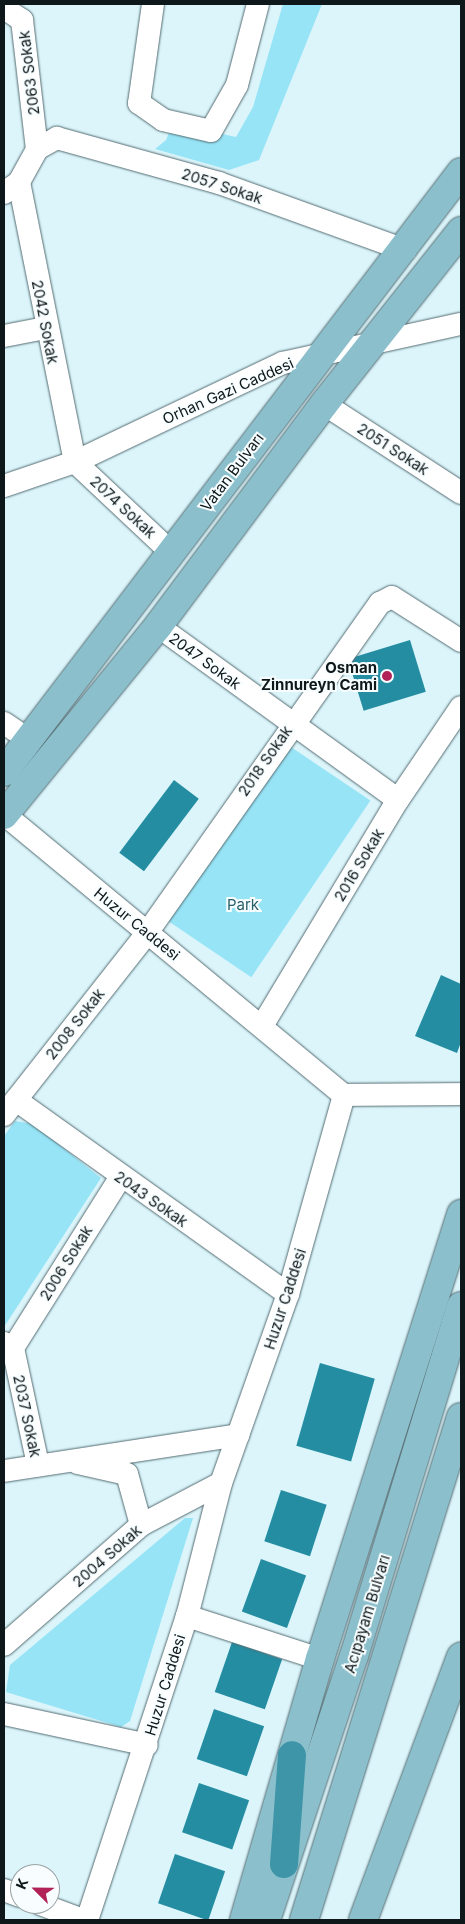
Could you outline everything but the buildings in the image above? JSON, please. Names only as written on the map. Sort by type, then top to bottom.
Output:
[{"type":"highway","points":[[284,1864],[292,1755]]},
{"type":"main road","name":"Vatan Bulvarı","points":[[4,772],[323,353],[405,250],[461,172]]},
{"type":"main road","points":[[4,814],[158,626],[324,404],[378,340],[461,231]]},
{"type":"main road","points":[[244,1920],[320,1659],[461,1214]]},
{"type":"main road","name":"Acıpayam Bulvarı","points":[[266,1920],[354,1656],[461,1306]]},
{"type":"main road","name":"Acıpayam Bulvarı","points":[[304,1920],[461,1417]]},
{"type":"main road","points":[[363,1920],[461,1657]]},
{"type":"street","points":[[153,4],[140,103],[162,120],[211,131],[236,85],[258,4]]},
{"type":"street","name":"2063 Sokak","points":[[4,8],[22,20],[37,149]]},
{"type":"street","name":"2057 Sokak","points":[[37,149],[57,138],[219,183],[405,250]]},
{"type":"street","points":[[12,187],[37,149]]},
{"type":"street","name":"2042 Sokak","points":[[12,187],[75,462]]},
{"type":"street","name":"Orhan Gazi Caddesi","points":[[4,486],[75,462],[283,363],[378,340],[461,324]]},
{"type":"street","points":[[4,336],[45,328]]},
{"type":"street","name":"2051 Sokak","points":[[324,404],[461,493]]},
{"type":"street","name":"2074 Sokak","points":[[75,462],[171,552]]},
{"type":"street","name":"2018 Sokak","points":[[146,933],[291,724],[380,602],[392,597],[461,641]]},
{"type":"street","name":"2047 Sokak","points":[[158,626],[398,800]]},
{"type":"street","name":"2016 Sokak","points":[[262,1026],[398,800],[461,707]]},
{"type":"street","points":[[4,723],[29,740]]},
{"type":"street","name":"Huzur Caddesi","points":[[4,814],[344,1095],[288,1294],[221,1483],[187,1616],[147,1745],[85,1920]]},
{"type":"street","name":"2008 Sokak","points":[[10,1107],[146,933]]},
{"type":"street","points":[[344,1095],[461,1094]]},
{"type":"street","name":"2043 Sokak","points":[[10,1107],[120,1178],[288,1294]]},
{"type":"street","name":"2006 Sokak","points":[[8,1346],[120,1178]]},
{"type":"street","name":"2037 Sokak","points":[[8,1346],[12,1381],[38,1465]]},
{"type":"street","points":[[4,1470],[238,1435]]},
{"type":"street","points":[[65,1460],[127,1474],[141,1525]]},
{"type":"street","name":"2004 Sokak","points":[[4,1645],[141,1525],[221,1483]]},
{"type":"street","points":[[187,1616],[320,1659]]},
{"type":"street","points":[[4,1714],[147,1745]]},
{"type":"street","points":[[60,1911],[85,1920]]},
{"type":"green space","points":[[283,4],[322,4],[259,160],[229,170],[155,149],[166,140],[173,123],[236,137],[253,107]]},
{"type":"green space","name":"Park","points":[[285,743],[370,801],[251,977],[166,920]]},
{"type":"green space","points":[[15,1121],[33,1124],[101,1178],[4,1327],[4,1136]]},
{"type":"green space","points":[[185,1518],[193,1518],[130,1721],[121,1727],[6,1692],[10,1665]]},
{"type":"place","name":"Osman Zinnureyn Cami","points":[[387,676]]}]
